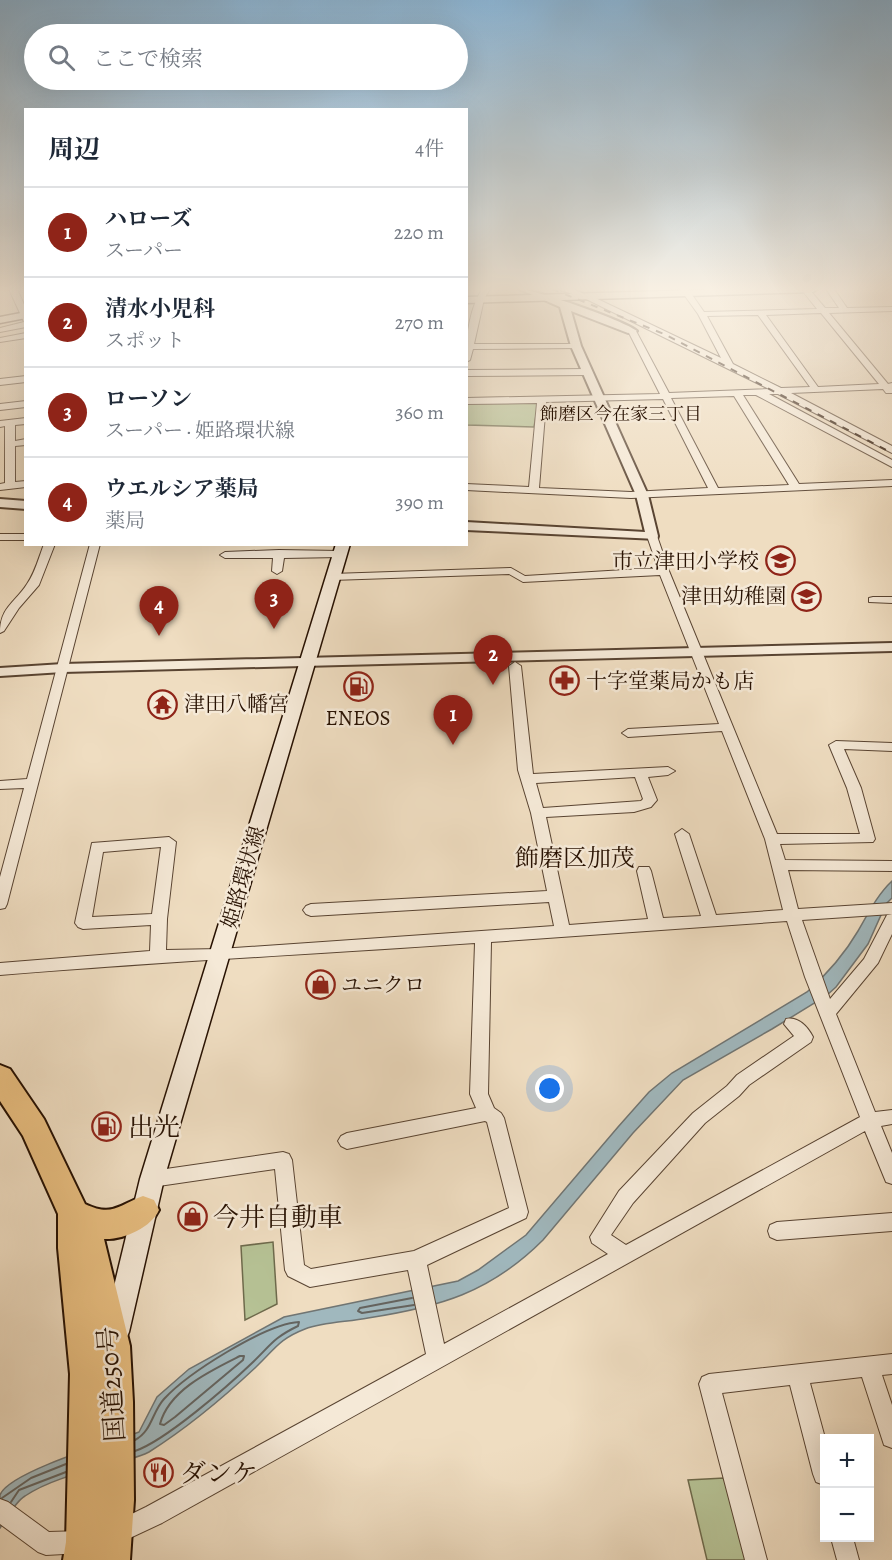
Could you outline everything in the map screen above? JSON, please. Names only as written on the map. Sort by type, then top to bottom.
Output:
[{"type":"highway","name":"国道250号","points":[[0,1077],[34,1128],[74,1214],[88,1238],[104,1307],[100,1348],[102,1404],[99,1535]]},
{"type":"highway","points":[[74,1214],[94,1225],[105,1227],[123,1222],[143,1210]]},
{"type":"highway","name":"国道250号","points":[[74,1214],[72,1239],[82,1307],[100,1348]]},
{"type":"main road","name":"姫路環状線","points":[[100,1348],[341,549]]},
{"type":"main road","name":"姫路環状線","points":[[104,1307],[143,1210]]},
{"type":"street","points":[[582,362],[642,495],[664,571],[772,839],[792,914],[813,977],[892,1176]]},
{"type":"street","points":[[648,362],[715,492]]},
{"type":"street","points":[[725,362],[892,450]]},
{"type":"street","points":[[796,362],[815,388]]},
{"type":"street","points":[[867,362],[888,386],[892,395]]},
{"type":"street","points":[[468,373],[586,372]]},
{"type":"street","points":[[0,382],[24,379]]},
{"type":"street","points":[[468,401],[600,399],[888,386]]},
{"type":"street","points":[[757,391],[892,464]]},
{"type":"street","points":[[736,392],[796,488]]},
{"type":"street","points":[[0,398],[24,395]]},
{"type":"street","points":[[534,491],[542,400]]},
{"type":"street","points":[[0,407],[24,404]]},
{"type":"street","points":[[24,422],[5,424],[14,464],[5,486],[24,484]]},
{"type":"street","points":[[10,444],[24,442]]},
{"type":"street","points":[[468,488],[642,495],[892,483]]},
{"type":"street","points":[[0,503],[24,505]]},
{"type":"street","points":[[468,526],[652,536]]},
{"type":"street","points":[[0,537],[24,537]]},
{"type":"street","points":[[0,629],[14,606],[33,585],[49,546]]},
{"type":"street","points":[[0,904],[94,546]]},
{"type":"street","points":[[226,555],[341,549]]},
{"type":"street","points":[[277,571],[279,553]]},
{"type":"street","points":[[332,577],[511,571],[524,579],[664,571]]},
{"type":"street","points":[[873,600],[892,600]]},
{"type":"street","points":[[306,667],[515,666],[892,647]]},
{"type":"street","points":[[0,672],[61,673],[699,656],[892,657]]},
{"type":"street","points":[[515,666],[527,779],[538,813],[562,930]]},
{"type":"street","points":[[0,681],[61,673]]},
{"type":"street","points":[[628,733],[728,727]]},
{"type":"street","points":[[772,839],[868,839],[854,788],[837,745],[888,747]]},
{"type":"street","points":[[527,779],[668,771]]},
{"type":"street","points":[[538,813],[634,807],[646,804],[650,800],[640,773]]},
{"type":"street","points":[[0,785],[31,783]]},
{"type":"street","points":[[682,834],[710,920]]},
{"type":"street","points":[[158,956],[159,919],[169,842],[97,847],[83,922],[159,919]]},
{"type":"street","points":[[780,865],[892,866]]},
{"type":"street","points":[[644,871],[657,924]]},
{"type":"street","points":[[311,910],[555,896]]},
{"type":"street","points":[[0,969],[158,956],[220,956],[892,908]]},
{"type":"street","points":[[828,1012],[870,963],[892,919]]},
{"type":"street","points":[[152,1179],[283,1160],[295,1270],[310,1278],[416,1260],[519,1212],[495,1118],[487,1113],[479,1094],[483,936]]},
{"type":"street","points":[[624,1255],[599,1237],[626,1197],[699,1118],[743,1080],[805,1037],[792,1024]]},
{"type":"street","points":[[347,1141],[487,1113]]},
{"type":"street","points":[[7,1516],[46,1544],[99,1535],[165,1509],[870,1120],[892,1117]]},
{"type":"street","points":[[777,1231],[892,1222]]},
{"type":"street","points":[[416,1260],[437,1358]]},
{"type":"street","points":[[756,1560],[709,1384],[892,1364]]},
{"type":"street","points":[[869,1366],[892,1437]]},
{"type":"street","points":[[797,1374],[820,1456]]},
{"type":"street","points":[[843,1542],[848,1560]]},
{"type":"green space","points":[[534,402],[538,404],[534,427],[468,425],[468,403]]},
{"type":"green space","points":[[273,1242],[277,1304],[245,1320],[241,1246]]},
{"type":"green space","points":[[724,1478],[747,1560],[707,1560],[688,1480]]},
{"type":"water","points":[[892,881],[892,898],[886,904],[868,944],[836,987],[826,996],[772,1029],[683,1080],[633,1133],[543,1240],[503,1273],[462,1295],[418,1309],[320,1325],[296,1333],[278,1345],[218,1401],[163,1443],[142,1455],[47,1484],[18,1502],[0,1528],[0,1495],[7,1486],[41,1467],[139,1432],[157,1397],[189,1369],[284,1317],[458,1281],[478,1270],[526,1235],[649,1092],[672,1073],[807,992],[835,964],[877,898]]},
{"type":"railway","points":[[717,362],[892,453]]},
{"type":"place","name":"市立津田小学校","points":[[780,561]]},
{"type":"place","name":"津田幼稚園","points":[[807,596]]},
{"type":"place","name":"ローソン","points":[[274,629]]},
{"type":"place","name":"ウエルシア薬局","points":[[159,636]]},
{"type":"place","name":"十字堂薬局かも店","points":[[565,681]]},
{"type":"place","name":"清水小児科","points":[[493,685]]},
{"type":"place","name":"ENEOS","points":[[358,687]]},
{"type":"place","name":"津田八幡宮","points":[[163,704]]},
{"type":"place","name":"ハローズ","points":[[453,745]]},
{"type":"place","name":"ユニクロ","points":[[320,985]]},
{"type":"place","name":"出光","points":[[107,1127]]},
{"type":"place","name":"今井自動車","points":[[192,1217]]},
{"type":"place","name":"ダンケ","points":[[159,1473]]},
{"type":"district","name":"飾磨区今在家三丁目","points":[[621,414]]},
{"type":"district","name":"飾磨区加茂","points":[[575,858]]}]
